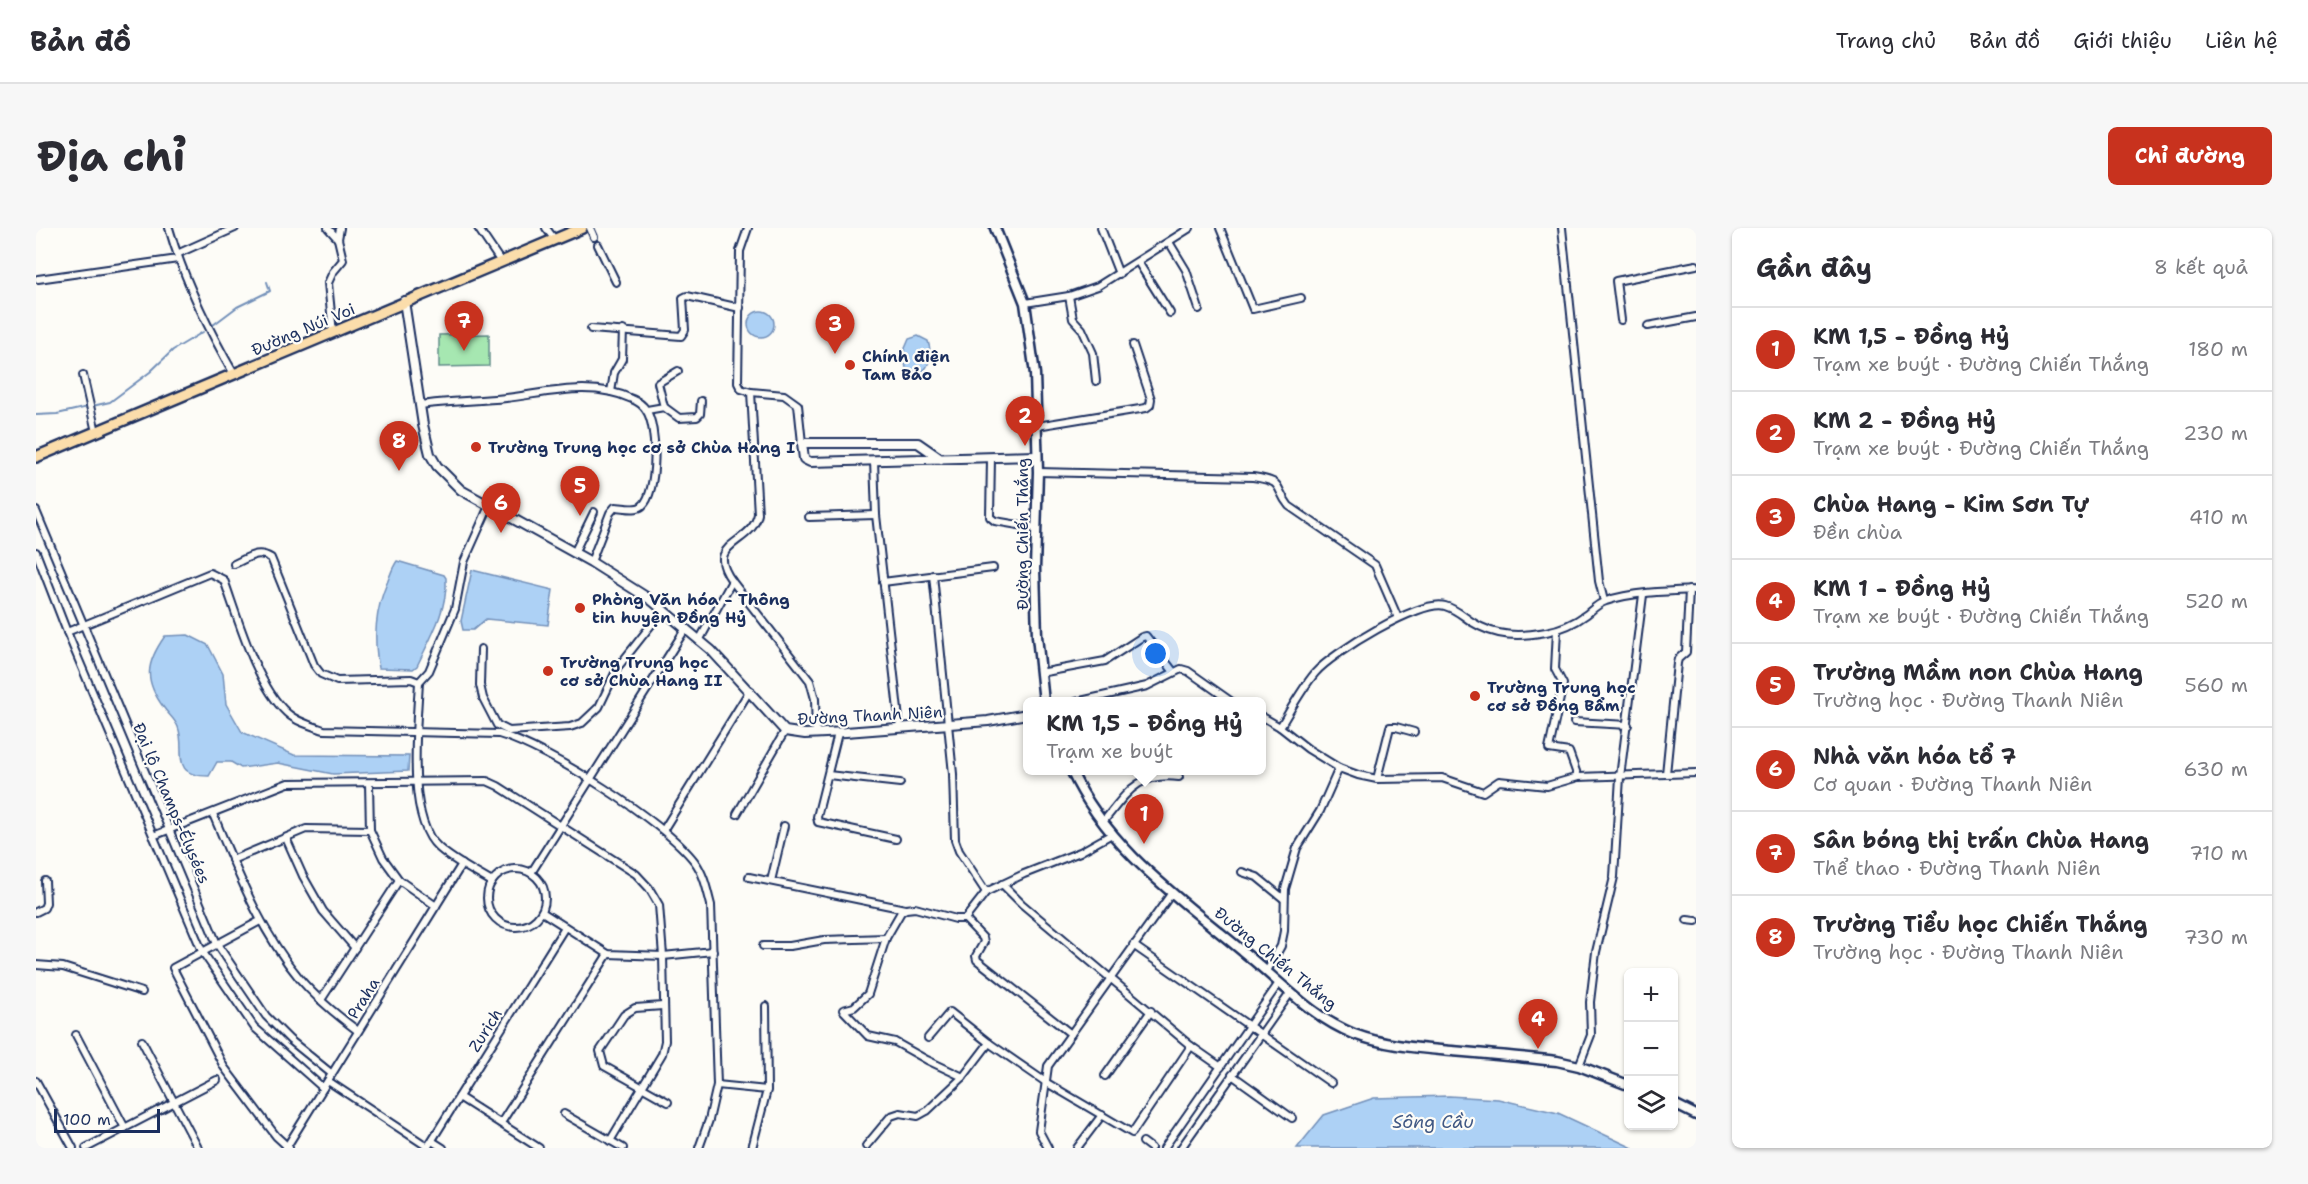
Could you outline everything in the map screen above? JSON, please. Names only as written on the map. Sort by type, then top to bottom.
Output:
[{"type":"main road","name":"Đường Núi Voi","points":[[36,457],[582,228]]},
{"type":"main road","name":"Đường Chiến Thắng","points":[[995,228],[1025,303],[1035,374],[1038,472],[1037,636],[1043,697]]},
{"type":"main road","name":"Đường Chiến Thắng","points":[[1073,775],[1087,801],[1112,834],[1171,894],[1279,983],[1332,1023],[1373,1040],[1408,1047],[1532,1058],[1579,1066],[1624,1083]]},
{"type":"main road","points":[[1678,1106],[1696,1115]]},
{"type":"street","points":[[169,228],[177,257],[197,306],[234,374]]},
{"type":"street","points":[[38,279],[177,257],[235,228]]},
{"type":"street","points":[[327,228],[338,239]]},
{"type":"street","points":[[333,333],[328,283],[333,272],[343,260],[338,239],[340,228]]},
{"type":"street","points":[[478,228],[501,262]]},
{"type":"street","points":[[546,228],[555,240]]},
{"type":"street","points":[[590,228],[594,237]]},
{"type":"street","points":[[747,228],[740,252],[738,383],[741,389],[784,395],[798,405],[804,459],[810,462],[1037,456]]},
{"type":"street","points":[[1101,228],[1119,274]]},
{"type":"street","points":[[1025,303],[1069,296],[1098,286],[1190,228]]},
{"type":"street","points":[[1220,228],[1253,309],[1301,298]]},
{"type":"street","points":[[1562,228],[1599,581],[1604,601]]},
{"type":"street","points":[[1169,242],[1186,270],[1199,309]]},
{"type":"street","points":[[598,245],[616,282]]},
{"type":"street","points":[[1138,262],[1170,313]]},
{"type":"street","points":[[1621,320],[1616,281],[1696,265]]},
{"type":"street","points":[[1069,296],[1073,319],[1082,329],[1093,353],[1096,381]]},
{"type":"street","points":[[591,329],[681,336],[685,330],[683,298],[740,308]]},
{"type":"street","name":"Đường Thanh Niên","points":[[404,301],[426,439],[437,466],[461,490],[591,562],[663,609],[700,639],[750,690],[785,731],[795,734],[838,733],[948,725],[1023,715]]},
{"type":"street","points":[[1648,326],[1696,317]]},
{"type":"street","points":[[611,392],[614,373],[621,359],[623,330]]},
{"type":"street","points":[[1037,426],[1146,408],[1150,405],[1151,399],[1133,345]]},
{"type":"street","points":[[678,371],[658,383],[664,407],[679,418],[697,417],[700,414],[701,401]]},
{"type":"street","points":[[83,375],[96,432]]},
{"type":"street","points":[[420,405],[505,398],[575,388],[611,392],[631,398],[647,410],[654,431],[655,468],[646,500],[636,509],[615,507],[610,513],[591,562]]},
{"type":"street","points":[[751,392],[758,514],[756,523],[750,531],[729,546],[722,556],[722,563],[732,581],[810,681],[815,699],[816,734]]},
{"type":"street","points":[[647,410],[664,407]]},
{"type":"street","points":[[802,443],[918,443],[941,459]]},
{"type":"street","points":[[991,458],[990,517],[995,521],[1036,528]]},
{"type":"street","points":[[874,460],[876,515],[900,728]]},
{"type":"street","points":[[1038,472],[1253,477],[1275,482],[1289,506],[1375,565],[1398,618]]},
{"type":"street","points":[[489,506],[464,562],[455,609],[429,671],[419,682],[416,783],[423,827],[437,846],[492,882]]},
{"type":"street","name":"Đại lộ Champs-Élysées","points":[[36,511],[82,626],[217,944],[266,1016],[290,1040],[332,1074]]},
{"type":"street","points":[[574,553],[594,512]]},
{"type":"street","points":[[809,516],[876,515]]},
{"type":"street","name":"Đại lộ Champs-Élysées","points":[[36,552],[67,632],[202,951],[254,1028],[323,1088]]},
{"type":"street","points":[[234,564],[263,553],[271,558],[314,665],[321,674],[337,681],[411,679],[419,682]]},
{"type":"street","points":[[883,582],[993,568]]},
{"type":"street","points":[[67,632],[210,573],[224,580],[260,674],[270,694],[288,714],[324,730],[499,734],[518,739],[590,780],[664,829],[695,862],[704,879],[711,905],[717,1085],[709,1120],[699,1148]]},
{"type":"street","points":[[933,575],[953,774],[955,840],[959,851],[986,892]]},
{"type":"street","points":[[700,639],[732,581]]},
{"type":"street","points":[[1280,727],[1303,690],[1326,662],[1398,618],[1435,604],[1452,608],[1485,629],[1498,634],[1532,634],[1557,630],[1576,622],[1604,601],[1693,590],[1686,652],[1677,660],[1666,774]]},
{"type":"street","points":[[1579,1066],[1591,1035],[1590,1002],[1596,952],[1614,877],[1620,777],[1643,595]]},
{"type":"street","points":[[482,649],[480,685],[483,698],[497,725],[509,731],[570,727],[582,723],[599,707],[618,667],[663,609]]},
{"type":"street","points":[[531,873],[686,628]]},
{"type":"street","points":[[1557,630],[1555,669],[1563,684],[1549,749],[1566,750],[1571,754],[1578,777]]},
{"type":"street","points":[[1040,673],[1106,661],[1142,636],[1146,636],[1173,671]]},
{"type":"street","points":[[1098,697],[1147,686],[1181,669],[1188,671],[1225,697]]},
{"type":"street","points":[[664,829],[750,690]]},
{"type":"street","points":[[1266,719],[1339,768],[1377,779],[1442,778],[1483,792],[1499,781],[1547,786],[1578,777],[1696,773]]},
{"type":"street","points":[[1574,722],[1628,725]]},
{"type":"street","points":[[1377,779],[1390,727],[1414,732]]},
{"type":"street","points":[[737,814],[785,731]]},
{"type":"street","points":[[838,733],[818,822],[896,839]]},
{"type":"street","points":[[1267,971],[1281,946],[1284,931],[1284,899],[1288,877],[1298,848],[1320,811],[1339,768]]},
{"type":"street","points":[[828,775],[900,783]]},
{"type":"street","points":[[1103,822],[1130,790],[1141,781],[1161,775],[1179,777]]},
{"type":"street","points":[[153,836],[288,783],[487,781],[636,874],[649,888],[659,905],[665,1041],[662,1054],[610,1140]]},
{"type":"street","points":[[369,783],[370,830],[383,858],[399,880],[436,906]]},
{"type":"street","points":[[213,814],[260,921],[300,979],[358,1031]]},
{"type":"street","points":[[771,881],[784,826]]},
{"type":"street","points":[[232,860],[306,829],[370,830]]},
{"type":"street","points":[[965,919],[986,892],[1080,852],[1112,834]]},
{"type":"street","points":[[286,838],[303,876],[323,911],[355,948]]},
{"type":"street","name":"Praha","points":[[288,1147],[462,864]]},
{"type":"street","points":[[514,869],[531,873],[543,886],[546,894],[542,912],[528,925],[508,926],[499,922],[493,916],[487,899],[492,882],[498,875],[514,869]]},
{"type":"street","points":[[1242,872],[1257,877],[1284,899]]},
{"type":"street","points":[[749,877],[965,919],[983,938],[984,942],[976,956],[977,960],[1071,1034]]},
{"type":"street","points":[[36,912],[44,908],[46,903],[45,880]]},
{"type":"street","points":[[321,1000],[399,880]]},
{"type":"street","points":[[1002,884],[1022,904],[1191,1046],[1221,1067]]},
{"type":"street","points":[[1048,1148],[1039,1131],[1048,1066],[1171,894]]},
{"type":"street","points":[[906,909],[897,917],[885,938],[868,994],[854,1007],[843,1010],[868,1036],[895,1042],[963,1077]]},
{"type":"street","points":[[542,912],[608,954],[663,956],[713,951]]},
{"type":"street","points":[[1687,920],[1696,921]]},
{"type":"street","points":[[260,921],[173,968],[224,1067],[276,1136],[288,1147]]},
{"type":"street","name":"Zurich","points":[[429,1145],[565,927]]},
{"type":"street","points":[[763,946],[790,946],[824,940],[885,938]]},
{"type":"street","points":[[1133,945],[1331,1083]]},
{"type":"street","points":[[501,1123],[608,954]]},
{"type":"street","points":[[36,965],[63,967],[142,992]]},
{"type":"street","points":[[1164,1148],[1279,983]]},
{"type":"street","points":[[1181,1148],[1291,992]]},
{"type":"street","points":[[663,1006],[634,1008],[624,1015],[600,1051],[604,1066],[668,1102]]},
{"type":"street","points":[[752,1148],[768,1090],[766,1006]]},
{"type":"street","points":[[1105,1076],[1151,1011]]},
{"type":"street","points":[[928,1038],[950,1012],[989,1043],[1047,1083],[1132,1132],[1191,1046]]},
{"type":"street","points":[[76,1035],[125,1128]]},
{"type":"street","points":[[142,1041],[198,1148]]},
{"type":"street","points":[[866,1146],[891,1116],[900,1113],[922,1115],[963,1077],[989,1043]]},
{"type":"street","points":[[1233,1075],[1292,1118]]},
{"type":"street","points":[[86,1148],[217,1080]]},
{"type":"street","points":[[328,1081],[429,1145],[443,1148]]},
{"type":"street","points":[[36,1082],[73,1148]]},
{"type":"street","points":[[717,1085],[768,1090]]},
{"type":"street","points":[[459,1097],[539,1148]]},
{"type":"street","points":[[564,1114],[623,1148]]},
{"type":"street","points":[[1077,1148],[1102,1115]]},
{"type":"street","points":[[1143,1142],[1151,1148]]},
{"type":"green space","points":[[489,334],[489,366],[439,367],[439,335]]},
{"type":"water","points":[[761,311],[770,315],[774,324],[770,333],[761,337],[752,333],[748,324],[752,315]]},
{"type":"water","points":[[918,336],[928,341],[930,354],[924,370],[913,372],[906,368],[903,353],[909,339]]},
{"type":"water","points":[[397,561],[444,575],[446,578],[444,601],[437,624],[417,666],[413,669],[379,668],[377,657],[378,615],[383,594]]},
{"type":"water","points":[[472,570],[553,590],[548,625],[486,619],[473,630],[463,630],[461,621]]},
{"type":"water","points":[[188,635],[208,645],[223,674],[226,704],[242,732],[294,755],[409,756],[408,771],[333,774],[278,763],[241,768],[231,762],[217,762],[209,776],[188,772],[181,760],[178,727],[157,698],[149,672],[154,655],[165,636]]},
{"type":"water","name":"Sông Cầu","points":[[1449,1096],[1498,1099],[1558,1113],[1633,1148],[1297,1148],[1324,1115],[1374,1098]]},
{"type":"waterway","points":[[213,325],[237,307],[270,291],[267,282]]},
{"type":"waterway","points":[[36,415],[57,414],[110,402],[150,372],[173,350],[203,332]]},
{"type":"place","name":"Sân bóng thị trấn Chùa Hang","points":[[464,351]]},
{"type":"place","name":"Chùa Hang - Kim Sơn Tự","points":[[835,354]]},
{"type":"place","name":"Chính điện Tam Bảo","points":[[850,365]]},
{"type":"place","name":"KM 2 - Đồng Hỷ","points":[[1025,446]]},
{"type":"place","name":"Trường Trung học cơ sở Chùa Hang I","points":[[476,447]]},
{"type":"place","name":"Trường Tiểu học Chiến Thắng","points":[[399,471]]},
{"type":"place","name":"Trường Mầm non Chùa Hang","points":[[580,516]]},
{"type":"place","name":"Nhà văn hóa tổ 7","points":[[501,533]]},
{"type":"place","name":"Phòng Văn hóa - Thông tin huyện Đồng Hỷ","points":[[580,608]]},
{"type":"place","name":"Trường Trung học cơ sở Chùa Hang II","points":[[548,671]]},
{"type":"place","name":"Trường Trung học cơ sở Đồng Bẩm","points":[[1475,696]]},
{"type":"place","name":"KM 1,5 - Đồng Hỷ","points":[[1144,844]]},
{"type":"place","name":"KM 1 - Đồng Hỷ","points":[[1538,1049]]}]
